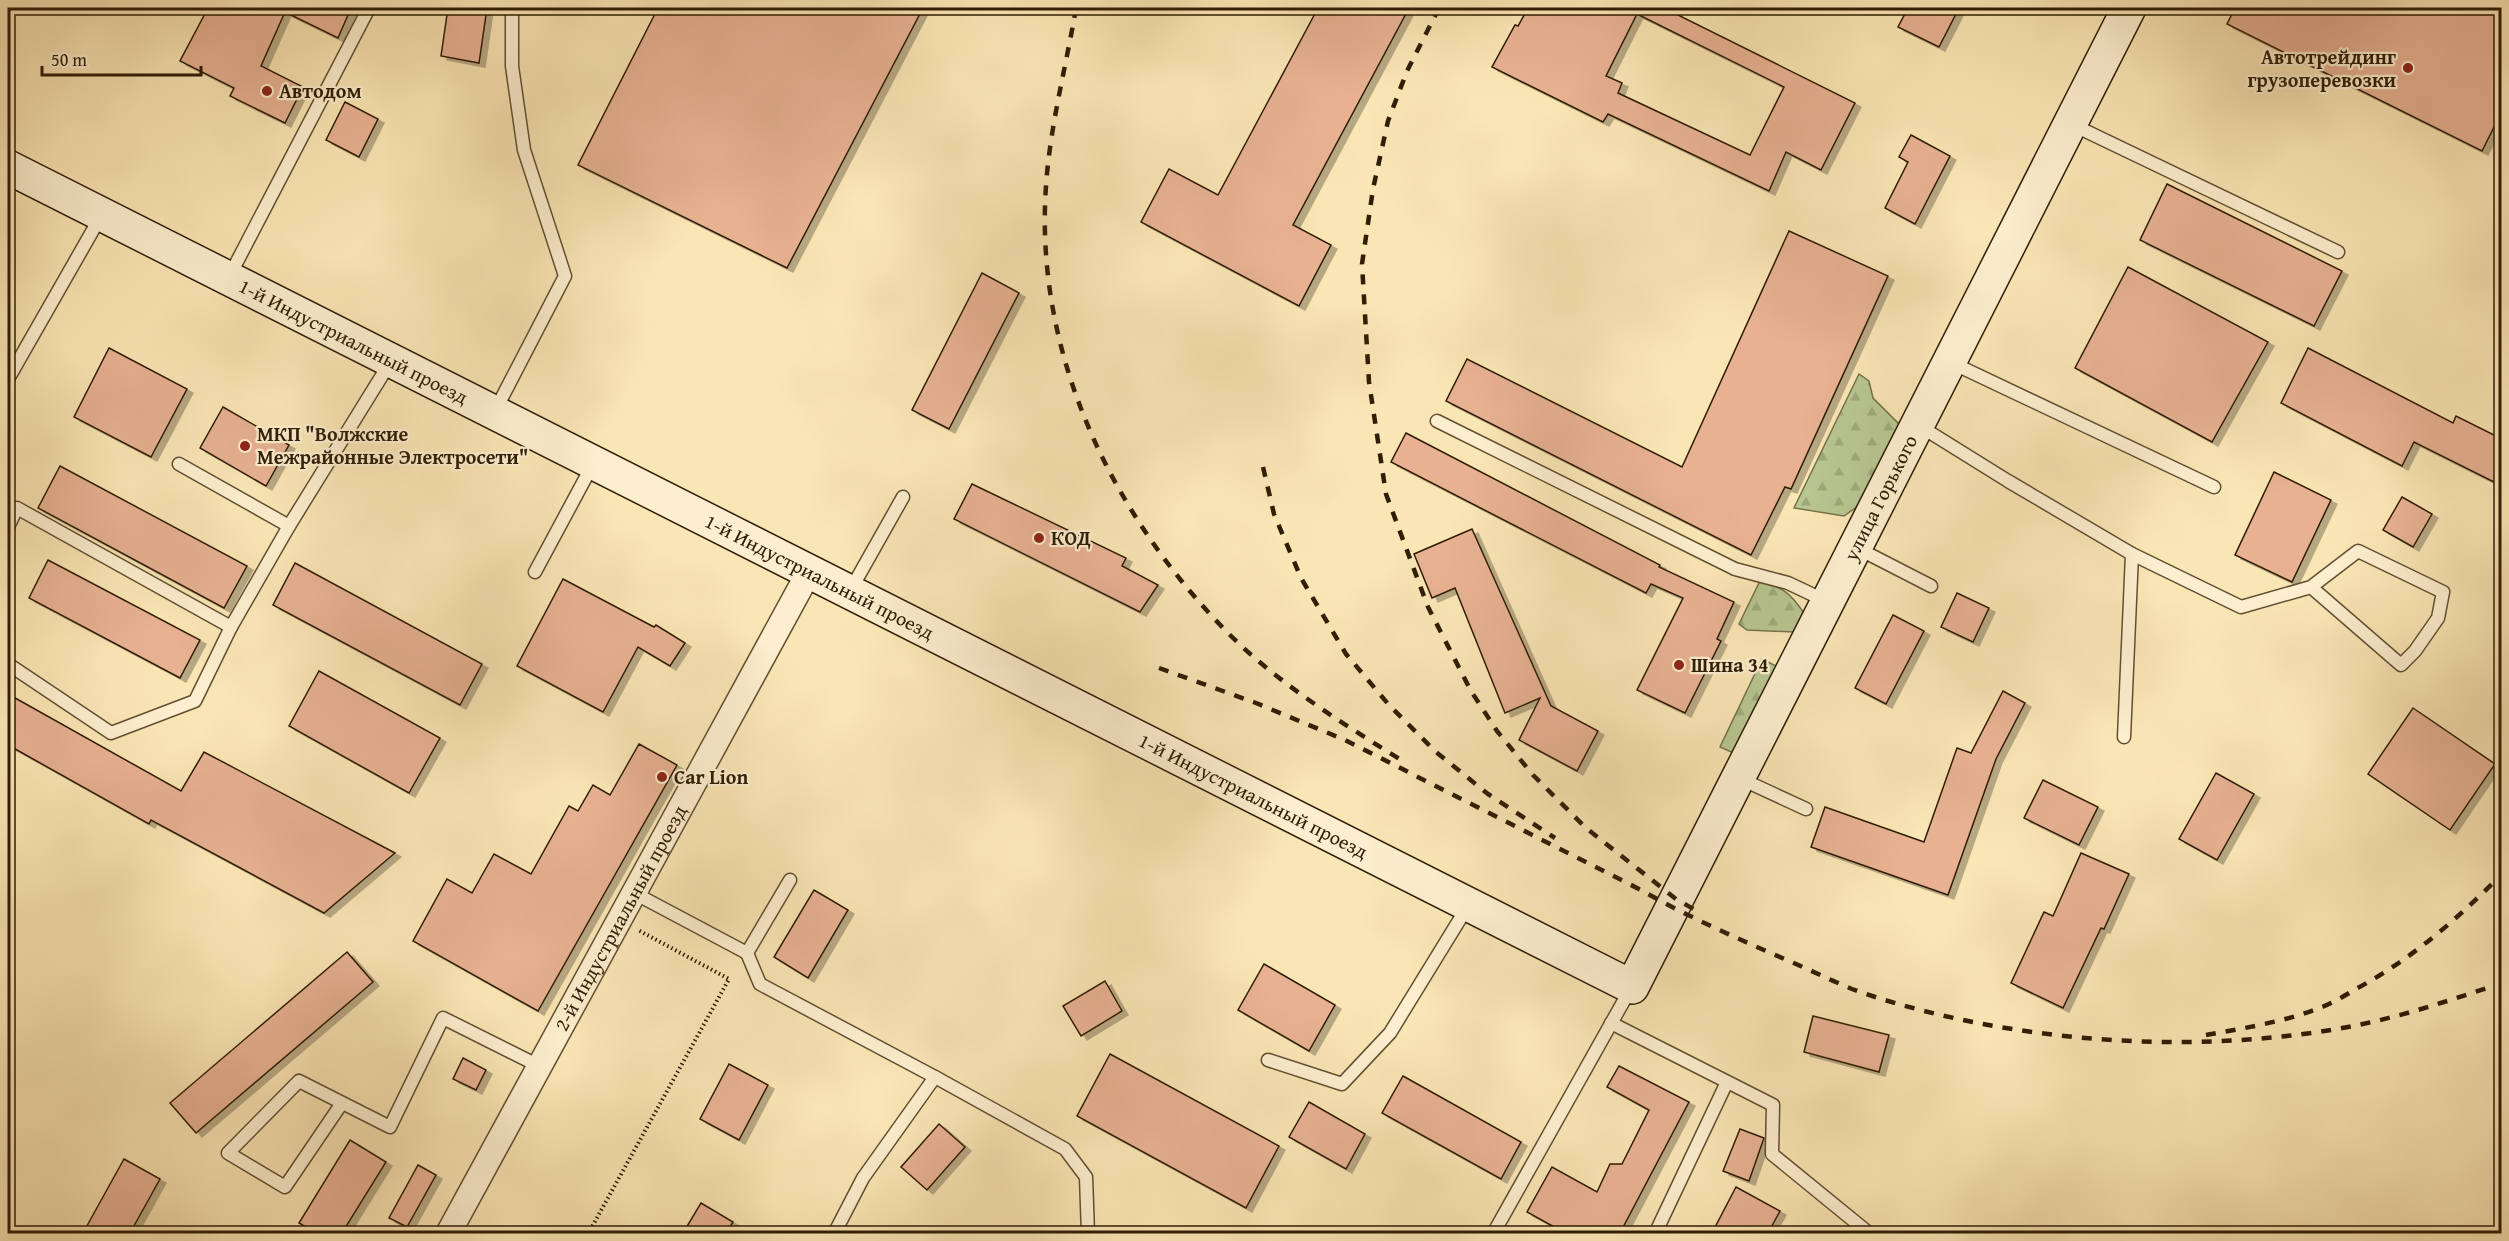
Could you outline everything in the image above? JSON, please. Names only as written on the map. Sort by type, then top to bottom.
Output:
[{"type":"street","name":"улица Горького","points":[[1632,987],[2129,8]]},
{"type":"street","name":"1-й Индустриальный проезд","points":[[8,167],[1632,987]]},
{"type":"street","name":"2-й Индустриальный проезд","points":[[448,1233],[809,572]]},
{"type":"lane","points":[[228,278],[369,8]]},
{"type":"lane","points":[[494,412],[565,276],[524,150],[512,66],[512,8]]},
{"type":"lane","points":[[2070,124],[2338,252]]},
{"type":"lane","points":[[8,379],[102,214]]},
{"type":"lane","points":[[8,664],[111,733],[195,701],[231,627],[289,526],[392,361]]},
{"type":"lane","points":[[1949,362],[2214,488]]},
{"type":"lane","points":[[1437,422],[1734,569],[1788,583],[1827,602]]},
{"type":"lane","points":[[1917,425],[2008,482],[2132,554],[2241,607],[2311,587],[2358,551],[2443,592],[2438,618],[2415,651],[2401,665],[2311,587]]},
{"type":"lane","points":[[535,572],[594,463]]},
{"type":"lane","points":[[179,464],[289,526]]},
{"type":"lane","points":[[849,592],[903,497]]},
{"type":"lane","points":[[8,527],[17,508],[231,627]]},
{"type":"lane","points":[[1855,547],[1931,586]]},
{"type":"lane","points":[[2124,737],[2132,554]]},
{"type":"lane","points":[[1738,778],[1806,809]]},
{"type":"lane","points":[[747,953],[790,880]]},
{"type":"lane","points":[[634,893],[747,953],[760,984],[1065,1149],[1086,1177],[1088,1233]]},
{"type":"lane","points":[[1268,1060],[1342,1084],[1390,1033],[1468,905]]},
{"type":"lane","points":[[1493,1233],[1632,987]]},
{"type":"lane","points":[[342,1103],[285,1186],[228,1153],[299,1081],[390,1127],[443,1018],[539,1066]]},
{"type":"lane","points":[[1611,1023],[1773,1106],[1772,1154],[1870,1233]]},
{"type":"lane","points":[[834,1233],[863,1178],[935,1077]]},
{"type":"lane","points":[[1655,1233],[1726,1082]]},
{"type":"path","points":[[588,1233],[729,980],[619,919]]},
{"type":"green space","points":[[1859,374],[1869,381],[1873,398],[1899,424],[1861,504],[1844,516],[1794,508]]},
{"type":"green space","points":[[1760,581],[1786,592],[1804,613],[1793,632],[1747,630],[1739,624]]},
{"type":"green space","points":[[1762,659],[1782,669],[1740,756],[1720,747]]},
{"type":"building","points":[[208,8],[351,8],[338,38],[285,12],[261,66],[303,87],[285,123],[230,96],[234,88],[180,61]]},
{"type":"building","points":[[448,8],[487,8],[479,63],[441,56]]},
{"type":"building","points":[[658,8],[923,8],[787,268],[578,165]]},
{"type":"building","points":[[1318,8],[1409,8],[1293,225],[1331,245],[1299,306],[1141,222],[1169,169],[1218,195]]},
{"type":"building","points":[[1528,8],[1664,8],[1855,103],[1821,170],[1786,152],[1769,191],[1608,114],[1603,122],[1492,67],[1515,25],[1518,26]],"holes":[[[1637,14],[1784,87],[1750,155],[1618,93],[1622,83],[1606,76]]]},
{"type":"building","points":[[1908,8],[1959,8],[1939,47],[1898,27]]},
{"type":"building","name":"Автотрейдинг грузоперевозки","points":[[2235,8],[2502,8],[2502,111],[2482,151],[2227,24]]},
{"type":"building","points":[[345,102],[378,119],[359,157],[326,140]]},
{"type":"building","points":[[1911,135],[1950,156],[1915,224],[1885,208],[1908,162],[1899,157]]},
{"type":"building","points":[[2167,184],[2342,271],[2314,326],[2140,240]]},
{"type":"building","points":[[1789,231],[1888,276],[1791,489],[1785,487],[1751,555],[1446,401],[1467,359],[1682,467]]},
{"type":"building","points":[[2128,267],[2268,342],[2212,442],[2075,368]]},
{"type":"building","points":[[982,273],[1019,293],[949,429],[912,410]]},
{"type":"building","points":[[109,348],[187,389],[151,457],[74,417]]},
{"type":"building","points":[[2308,348],[2453,423],[2456,416],[2502,439],[2502,486],[2414,442],[2402,466],[2281,403]]},
{"type":"building","name":"МКП \"Волжские Межрайонные Электросети\"","points":[[223,407],[289,445],[266,486],[200,448]]},
{"type":"building","points":[[1406,433],[1660,565],[1659,567],[1734,602],[1717,639],[1721,641],[1685,713],[1637,690],[1683,598],[1651,584],[1646,593],[1391,462]]},
{"type":"building","points":[[60,466],[247,566],[224,608],[38,508]]},
{"type":"building","points":[[2274,472],[2331,500],[2292,582],[2235,555]]},
{"type":"building","name":"КОД","points":[[972,484],[1126,558],[1122,566],[1158,585],[1140,612],[954,519]]},
{"type":"building","points":[[2402,497],[2432,514],[2413,547],[2383,530]]},
{"type":"building","points":[[1472,529],[1551,706],[1598,731],[1577,771],[1519,740],[1540,698],[1505,713],[1455,588],[1432,598],[1414,554]]},
{"type":"building","points":[[48,560],[200,640],[180,678],[29,598]]},
{"type":"building","points":[[295,563],[482,664],[460,705],[273,605]]},
{"type":"building","points":[[563,579],[654,627],[656,625],[685,643],[670,666],[638,647],[603,712],[517,666]]},
{"type":"building","points":[[1957,593],[1989,608],[1973,642],[1941,627]]},
{"type":"building","points":[[1893,615],[1924,631],[1886,704],[1855,688]]},
{"type":"building","points":[[319,671],[440,738],[409,793],[289,726]]},
{"type":"building","points":[[2003,691],[2025,703],[1996,759],[1948,895],[1811,847],[1825,807],[1924,842],[1957,748],[1971,753]]},
{"type":"building","points":[[8,694],[181,791],[204,752],[395,853],[324,913],[151,820],[149,824],[8,745]]},
{"type":"building","points":[[2413,708],[2495,764],[2450,830],[2368,774]]},
{"type":"building","points":[[639,744],[677,765],[538,1011],[413,941],[447,879],[472,893],[494,854],[531,874],[569,806],[578,811],[593,785],[610,795]]},
{"type":"building","points":[[2216,773],[2254,794],[2217,860],[2179,839]]},
{"type":"building","points":[[2043,780],[2098,807],[2079,845],[2024,818]]},
{"type":"building","points":[[2081,853],[2129,874],[2104,929],[2101,928],[2063,1008],[2011,983],[2044,912],[2053,916]]},
{"type":"building","points":[[814,890],[848,910],[808,978],[774,957]]},
{"type":"building","points":[[347,952],[373,982],[196,1133],[170,1103]]},
{"type":"building","points":[[1264,964],[1335,1005],[1309,1051],[1238,1010]]},
{"type":"building","points":[[1105,981],[1122,1011],[1081,1036],[1063,1006]]},
{"type":"building","points":[[1813,1016],[1889,1035],[1879,1072],[1804,1052]]},
{"type":"building","points":[[1110,1054],[1279,1146],[1246,1208],[1077,1116]]},
{"type":"building","points":[[463,1058],[486,1070],[476,1090],[453,1079]]},
{"type":"building","points":[[729,1064],[768,1085],[739,1140],[700,1119]]},
{"type":"building","points":[[1619,1066],[1689,1102],[1620,1233],[1565,1233],[1527,1212],[1552,1167],[1597,1192],[1610,1164],[1622,1164],[1649,1110],[1607,1087]]},
{"type":"building","points":[[1403,1076],[1521,1142],[1501,1179],[1382,1113]]},
{"type":"building","points":[[1309,1102],[1365,1134],[1346,1169],[1289,1137]]},
{"type":"building","points":[[939,1124],[965,1147],[927,1190],[901,1167]]},
{"type":"building","points":[[1740,1129],[1764,1138],[1749,1181],[1723,1171]]},
{"type":"building","points":[[350,1140],[386,1162],[342,1233],[316,1233],[299,1223]]},
{"type":"building","points":[[124,1159],[160,1179],[130,1233],[83,1233]]},
{"type":"building","points":[[418,1165],[436,1175],[407,1227],[389,1218]]},
{"type":"building","points":[[1736,1187],[1780,1211],[1768,1233],[1712,1233]]},
{"type":"building","points":[[701,1203],[733,1222],[726,1233],[683,1233]]},
{"type":"railway","points":[[1076,8],[1048,164],[1046,249],[1053,311],[1068,371],[1090,430],[1117,485],[1150,538],[1187,588],[1229,634],[1290,686],[1401,760]]},
{"type":"railway","points":[[1439,8],[1407,71],[1388,121],[1373,189],[1362,264],[1369,382],[1386,494],[1428,607],[1471,691],[1497,731],[1533,775],[1586,828],[1676,899],[1697,911]]},
{"type":"railway","points":[[1263,467],[1274,514],[1301,578],[1346,654],[1389,705],[1436,752],[1488,794],[1555,838]]},
{"type":"railway","points":[[1159,668],[1256,703],[1345,740],[1717,929],[1848,987],[1924,1011],[2047,1034],[2110,1040],[2174,1042],[2237,1040],[2299,1035],[2358,1025],[2412,1012],[2502,983]]},
{"type":"railway","points":[[2206,1035],[2294,1017],[2338,999],[2414,952],[2467,908],[2502,874]]},
{"type":"railway","points":[[2492,1234],[2502,1225]]},
{"type":"place","name":"Автотрейдинг грузоперевозки","points":[[2408,68]]},
{"type":"place","name":"Автодом","points":[[267,91]]},
{"type":"place","name":"МКП \"Волжские Межрайонные Электросети\"","points":[[245,446]]},
{"type":"place","name":"КОД","points":[[1039,538]]},
{"type":"place","name":"Шина 34","points":[[1679,665]]},
{"type":"place","name":"Car Lion","points":[[662,777]]}]
